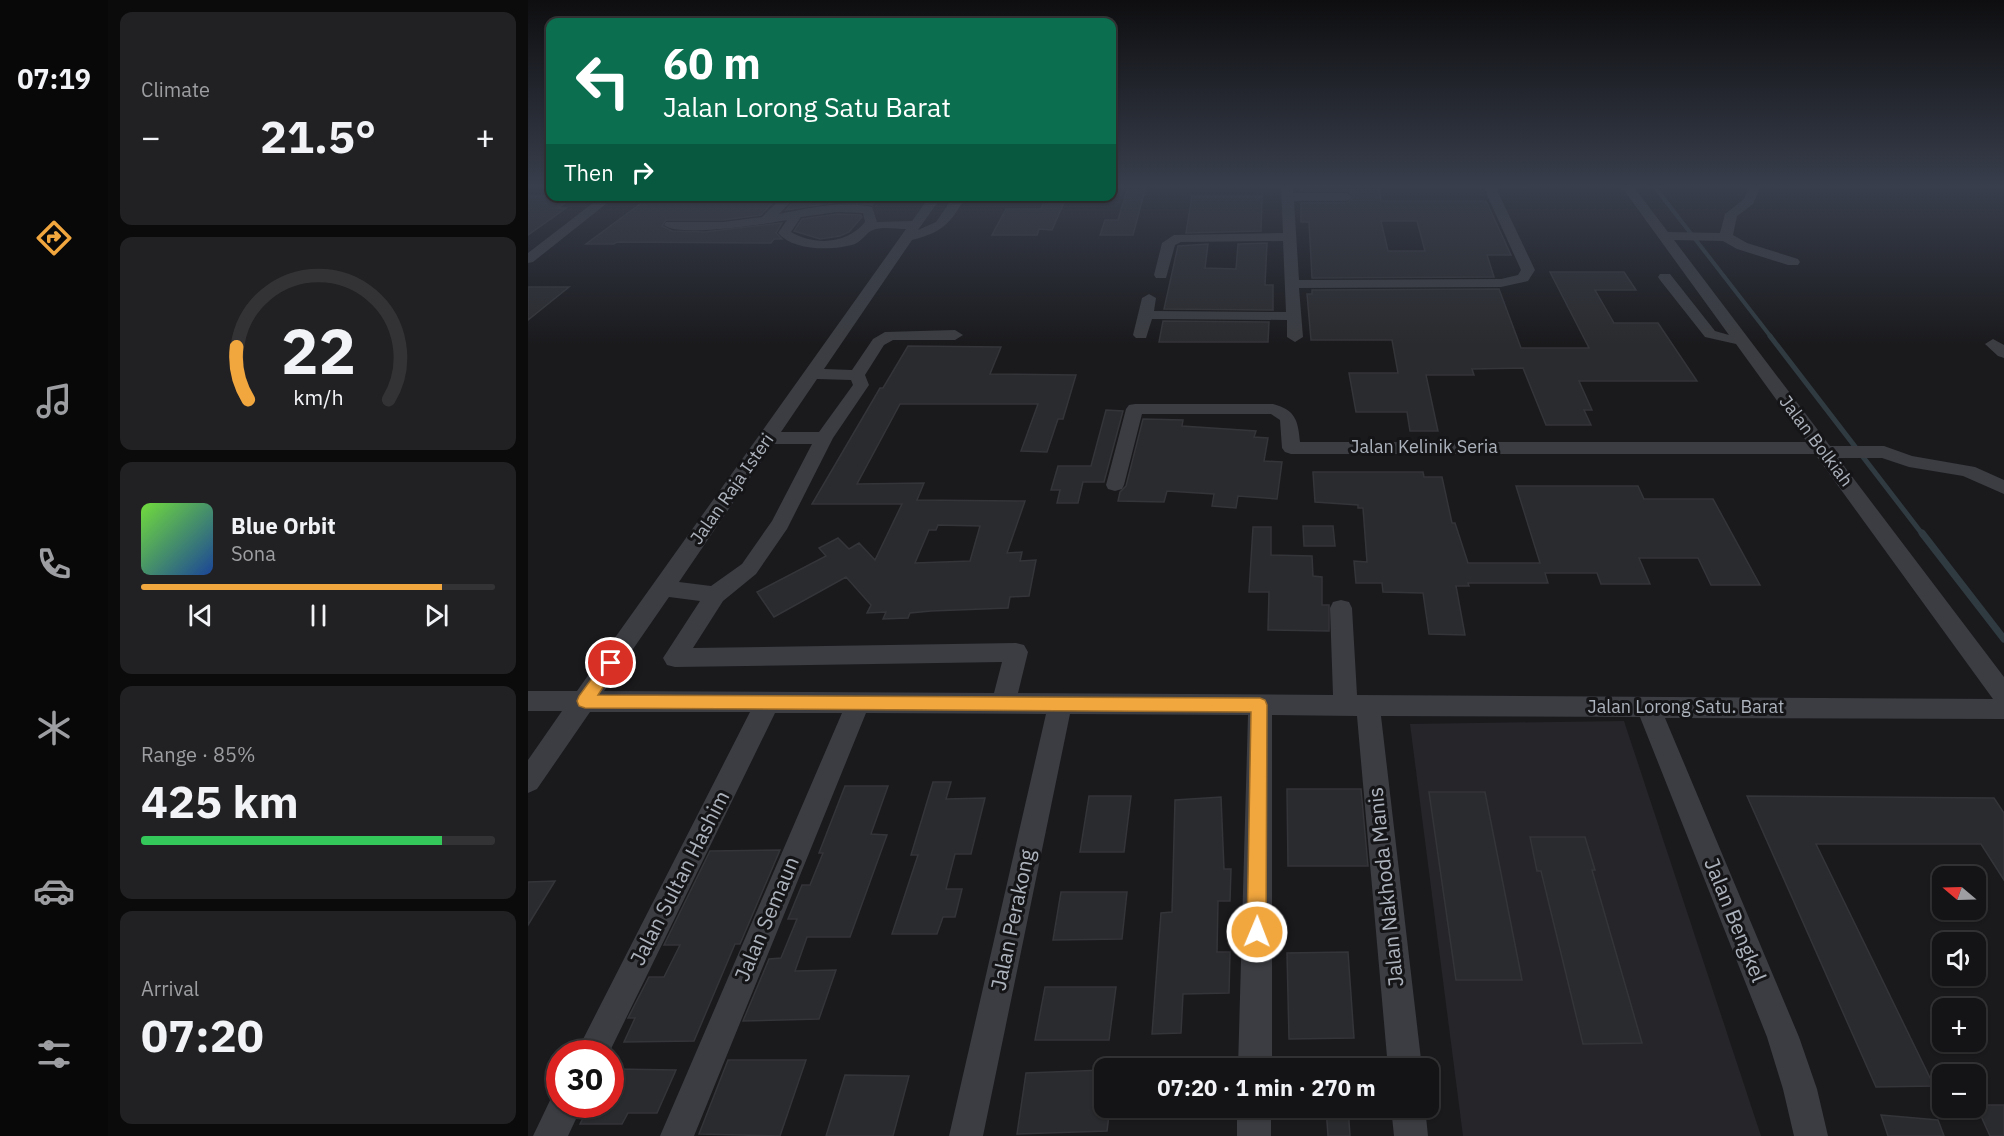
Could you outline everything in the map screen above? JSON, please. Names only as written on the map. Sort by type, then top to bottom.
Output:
[{"type":"street","points":[[528,259],[554,239]]},
{"type":"street","points":[[794,239],[797,241],[849,242],[855,239]]},
{"type":"street","name":"Jalan Raja Isteri","points":[[528,782],[906,239]]},
{"type":"street","points":[[1161,275],[1169,243],[1177,239]]},
{"type":"street","points":[[1290,239],[1295,337]]},
{"type":"street","points":[[1292,284],[1501,283],[1523,278],[1528,270],[1514,239]]},
{"type":"street","name":"Jalan Bolkiah","points":[[1666,239],[2004,695]]},
{"type":"street","points":[[1730,239],[1742,246],[1793,262]]},
{"type":"street","points":[[1665,277],[1710,334],[1740,340]]},
{"type":"street","points":[[1678,293],[1706,292]]},
{"type":"street","points":[[1141,335],[1149,298]]},
{"type":"street","points":[[1145,315],[1294,316]]},
{"type":"street","points":[[856,375],[878,342],[890,335],[955,335]]},
{"type":"street","points":[[813,374],[856,375]]},
{"type":"street","points":[[856,375],[861,385],[824,438],[780,524],[749,569],[715,596],[675,658],[1016,652],[1003,704]]},
{"type":"street","name":"Jalan Kelinik Seria","points":[[1115,485],[1135,409],[1273,409],[1283,413],[1289,419],[1292,448],[1823,450]]},
{"type":"street","points":[[768,438],[824,438]]},
{"type":"street","points":[[1823,450],[1884,452],[1909,461],[1968,471],[2004,488]]},
{"type":"street","points":[[664,588],[715,596]]},
{"type":"street","name":"Jalan Nakhoda Manis","points":[[1341,608],[1357,705],[1404,1058]]},
{"type":"street","name":"Jalan Lorong Satu. Barat","points":[[528,700],[2004,709]]},
{"type":"street","name":"Jalan Sultan Hashim","points":[[599,1040],[768,702]]},
{"type":"street","name":"Jalan Semaun","points":[[676,1136],[858,703]]},
{"type":"street","name":"Jalan Perakong","points":[[966,1136],[1060,704]]},
{"type":"street","points":[[1255,1058],[1260,705]]},
{"type":"street","name":"Jalan Bengkel","points":[[1648,707],[1783,1037],[1800,1089],[1811,1136]]},
{"type":"street","points":[[550,1136],[559,1118]]},
{"type":"street","points":[[1254,1118],[1254,1136]]},
{"type":"street","points":[[1409,1118],[1411,1136]]},
{"type":"shaded area","points":[[1624,721],[1761,1136],[1463,1136],[1410,724]]},
{"type":"building","points":[[593,239],[774,239],[771,243],[617,242],[614,244],[586,244]]},
{"type":"building","points":[[1310,239],[1385,239],[1388,251],[1425,251],[1422,239],[1504,239],[1511,255],[1487,255],[1494,277],[1312,278]]},
{"type":"building","points":[[1267,243],[1265,285],[1273,285],[1273,310],[1164,309],[1178,246],[1208,244],[1205,268],[1236,269],[1238,244]]},
{"type":"building","points":[[1550,272],[1624,272],[1636,290],[1595,290],[1614,323],[1658,323],[1697,381],[1579,381],[1592,410],[1584,410],[1591,425],[1546,425],[1523,368],[1472,369],[1474,375],[1426,375],[1438,431],[1410,431],[1407,412],[1356,412],[1349,373],[1398,373],[1392,340],[1311,340],[1307,294],[1312,294],[1312,290],[1499,289],[1521,348],[1589,348]]},
{"type":"building","points":[[528,287],[569,287],[528,320]]},
{"type":"building","points":[[1163,321],[1269,322],[1268,342],[1159,342]]},
{"type":"building","points":[[908,346],[1001,347],[990,374],[1076,375],[1063,419],[1058,419],[1047,452],[1021,451],[1038,404],[900,404],[857,484],[924,483],[917,500],[1025,501],[1007,553],[1022,552],[1020,561],[1036,560],[1029,596],[1010,597],[1008,608],[931,611],[910,613],[908,618],[883,619],[886,612],[867,613],[871,605],[846,577],[774,617],[757,592],[826,556],[819,548],[838,538],[849,549],[859,543],[875,560],[902,504],[812,504],[880,388],[883,388]],"holes":[[[938,525],[980,526],[970,561],[915,563],[929,530],[936,530]]]},
{"type":"building","points":[[1106,410],[1123,411],[1104,482],[1083,482],[1078,503],[1057,503],[1060,490],[1051,490],[1058,466],[1091,466]]},
{"type":"building","points":[[1143,419],[1183,420],[1182,426],[1256,431],[1254,437],[1268,438],[1264,461],[1282,462],[1277,499],[1238,496],[1236,508],[1212,506],[1214,494],[1167,491],[1164,502],[1118,501],[1120,492],[1126,486]]},
{"type":"building","points":[[1313,472],[1423,472],[1424,477],[1442,477],[1452,523],[1455,523],[1468,563],[1540,563],[1516,486],[1638,486],[1644,499],[1713,499],[1760,585],[1711,585],[1698,558],[1639,558],[1650,584],[1601,584],[1597,573],[1545,573],[1548,583],[1468,583],[1469,586],[1456,586],[1465,635],[1429,634],[1423,593],[1383,592],[1382,583],[1356,583],[1354,561],[1367,562],[1363,508],[1358,508],[1358,505],[1315,502]]},
{"type":"building","points":[[1303,526],[1333,526],[1335,546],[1304,546]]},
{"type":"building","points":[[1253,527],[1271,527],[1271,555],[1312,556],[1313,576],[1322,577],[1322,605],[1329,605],[1329,631],[1268,630],[1269,592],[1249,592]]},
{"type":"building","points":[[933,782],[951,782],[946,799],[985,798],[971,854],[955,854],[946,889],[962,889],[955,917],[943,917],[937,934],[892,934],[918,855],[911,855]]},
{"type":"building","points":[[845,786],[888,786],[871,834],[887,835],[850,937],[807,937],[795,971],[836,970],[819,1019],[743,1021],[769,959],[781,958],[797,919],[788,919],[802,885],[810,885],[823,853],[819,853]]},
{"type":"building","points":[[1287,789],[1361,789],[1368,866],[1288,866]]},
{"type":"building","points":[[1429,792],[1485,792],[1522,980],[1456,980]]},
{"type":"building","points":[[1089,796],[1131,796],[1124,852],[1080,852]]},
{"type":"building","points":[[1747,796],[1994,798],[2004,813],[2004,880],[1981,844],[1816,844],[1932,1082],[1932,1086],[1876,1087]]},
{"type":"building","points":[[1221,797],[1224,869],[1231,869],[1230,901],[1218,901],[1217,952],[1230,952],[1229,993],[1183,994],[1181,1033],[1152,1034],[1161,913],[1172,912],[1175,800]]},
{"type":"building","points":[[1530,837],[1585,837],[1595,870],[1592,870],[1642,1043],[1583,1044],[1541,871],[1537,871]]},
{"type":"building","points":[[780,850],[740,944],[735,944],[694,1041],[624,1042],[635,1018],[628,1018],[649,977],[664,977],[680,945],[664,945],[710,851]]},
{"type":"building","points":[[555,881],[528,925],[528,882]]},
{"type":"building","points":[[1061,892],[1127,892],[1122,939],[1053,940]]},
{"type":"building","points":[[1348,952],[1354,1038],[1289,1039],[1287,953]]},
{"type":"building","points":[[1045,987],[1116,987],[1109,1040],[1035,1040]]},
{"type":"building","points":[[728,1060],[806,1060],[780,1136],[699,1134]]},
{"type":"building","points":[[624,1069],[676,1070],[657,1113],[628,1113],[622,1124],[580,1124],[583,1118],[624,1118]]},
{"type":"building","points":[[1094,1070],[1094,1118],[1109,1118],[1107,1131],[1017,1134],[1026,1073]]},
{"type":"building","points":[[845,1075],[909,1076],[893,1136],[826,1136]]},
{"type":"building","points":[[1986,1105],[2004,1105],[2004,1136],[1990,1136],[1982,1118],[1986,1118]]},
{"type":"building","points":[[1881,1115],[1938,1120],[1944,1136],[1888,1136]]},
{"type":"building","points":[[1327,1118],[1349,1118],[1350,1136],[1328,1136]]},
{"type":"waterway","points":[[1695,239],[1771,337]]},
{"type":"waterway","points":[[1770,336],[1923,535]]},
{"type":"waterway","points":[[1922,533],[2004,639]]},
{"type":"route","points":[[611,663],[585,701],[1260,705],[1257,932]]}]
